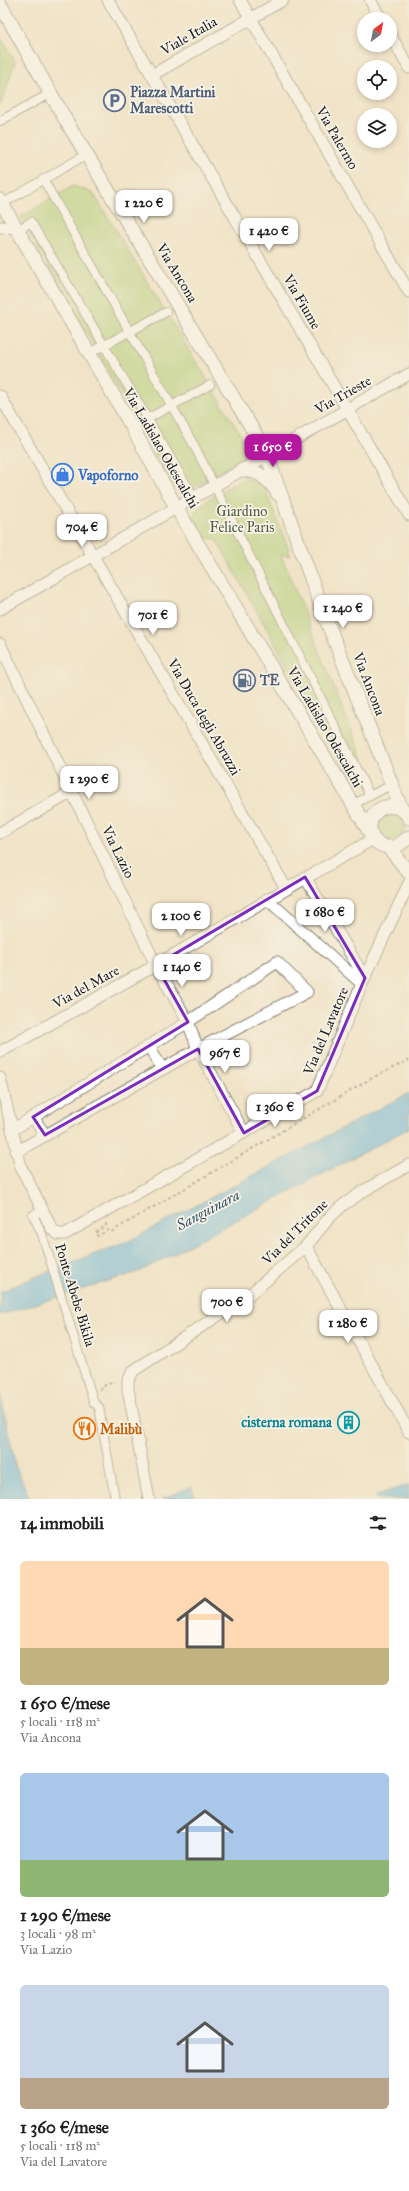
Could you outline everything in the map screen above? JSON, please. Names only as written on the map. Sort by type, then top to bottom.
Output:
[{"type":"street","name":"Via Fiume","points":[[108,0],[409,515]]},
{"type":"street","name":"Via Palermo","points":[[240,0],[409,292]]},
{"type":"street","name":"Viale Italia","points":[[152,75],[283,0]]},
{"type":"street","points":[[370,0],[377,12]]},
{"type":"street","name":"Via Ancona","points":[[0,4],[87,154],[267,455],[322,609],[391,785],[407,814]]},
{"type":"street","points":[[397,47],[409,68]]},
{"type":"street","points":[[0,122],[51,93]]},
{"type":"street","points":[[1,202],[43,180],[87,154]]},
{"type":"street","points":[[43,180],[172,406],[215,486],[370,796]]},
{"type":"street","name":"Via Ladislao Odescalchi","points":[[1,202],[18,229],[88,354],[132,427],[176,507],[283,685],[352,805],[372,836]]},
{"type":"street","points":[[0,226],[18,229],[31,222],[192,494]]},
{"type":"street","points":[[88,354],[166,312]]},
{"type":"street","name":"Via Trieste","points":[[0,609],[409,374]]},
{"type":"street","points":[[132,427],[210,385]]},
{"type":"street","name":"Via Duca degli Abruzzi","points":[[0,396],[286,888]]},
{"type":"street","name":"Via Ancona","points":[[242,470],[255,473],[267,480],[282,500]]},
{"type":"street","name":"Via Lazio","points":[[0,644],[156,965],[188,1022],[198,1049],[244,1133]]},
{"type":"street","points":[[352,805],[391,785]]},
{"type":"street","points":[[0,832],[72,792]]},
{"type":"street","points":[[407,814],[392,806],[379,810],[371,820],[372,836],[378,844],[389,848],[409,873]]},
{"type":"street","name":"Via del Mare","points":[[0,1052],[156,965],[372,836]]},
{"type":"street","points":[[389,848],[402,845],[408,841]]},
{"type":"street","points":[[305,877],[364,981]]},
{"type":"street","name":"Via del Lavatore","points":[[42,1210],[52,1229],[60,1234],[68,1232],[317,1091],[364,981],[405,905],[409,882]]},
{"type":"street","points":[[267,899],[364,981]]},
{"type":"street","points":[[12,1130],[188,1022],[277,962],[307,992],[198,1049],[16,1152]]},
{"type":"street","points":[[149,1046],[162,1069]]},
{"type":"street","points":[[0,1078],[16,1152],[21,1167],[42,1210]]},
{"type":"street","points":[[34,1117],[45,1135]]},
{"type":"street","name":"Via del Tritone","points":[[128,1381],[133,1371],[141,1365],[248,1296],[306,1246],[329,1218],[344,1205],[365,1190],[408,1169]]},
{"type":"street","name":"Ponte Abebe Bikila","points":[[42,1210],[33,1215],[42,1234],[73,1330],[94,1403],[99,1407],[115,1499]]},
{"type":"street","points":[[306,1246],[397,1407],[409,1432]]},
{"type":"street","points":[[128,1381],[149,1499]]},
{"type":"path","points":[[101,1213],[106,1222],[106,1226],[96,1232],[98,1236],[108,1230],[111,1232],[372,1078],[409,1060]]},
{"type":"path","points":[[92,1395],[108,1383],[128,1381]]},
{"type":"highlighted area","points":[[305,877],[365,978],[317,1091],[244,1133],[198,1049],[45,1135],[33,1117],[188,1022],[156,965]]},
{"type":"green space","points":[[0,36],[15,62],[1,104],[0,104]]},
{"type":"green space","points":[[73,186],[93,193],[247,445],[243,457],[186,493],[180,492],[173,486],[21,217]]},
{"type":"green space","name":"Giardino Felice Paris","points":[[243,479],[256,482],[266,491],[291,556],[281,555],[366,767],[365,776],[359,780],[350,776],[216,539],[204,538],[194,522],[194,516],[197,509],[212,497]]},
{"type":"green space","points":[[391,814],[400,818],[404,827],[400,836],[391,840],[382,836],[378,827],[382,818]]},
{"type":"water","name":"Sanguinara","points":[[409,1093],[409,1128],[141,1271],[0,1315],[0,1292],[47,1272],[127,1242]]},
{"type":"water","points":[[0,1392],[16,1468],[30,1499],[0,1499]]},
{"type":"water","points":[[409,1485],[409,1499],[377,1499],[376,1495]]},
{"type":"water","points":[[191,1487],[196,1499],[162,1499]]},
{"type":"place","name":"Piazza Martini Marescotti","points":[[114,100]]},
{"type":"place","name":"Vapoforno","points":[[62,475]]},
{"type":"place","name":"TE","points":[[244,680]]},
{"type":"place","name":"cisterna romana","points":[[348,1422]]},
{"type":"place","name":"Malibù","points":[[84,1429]]}]
